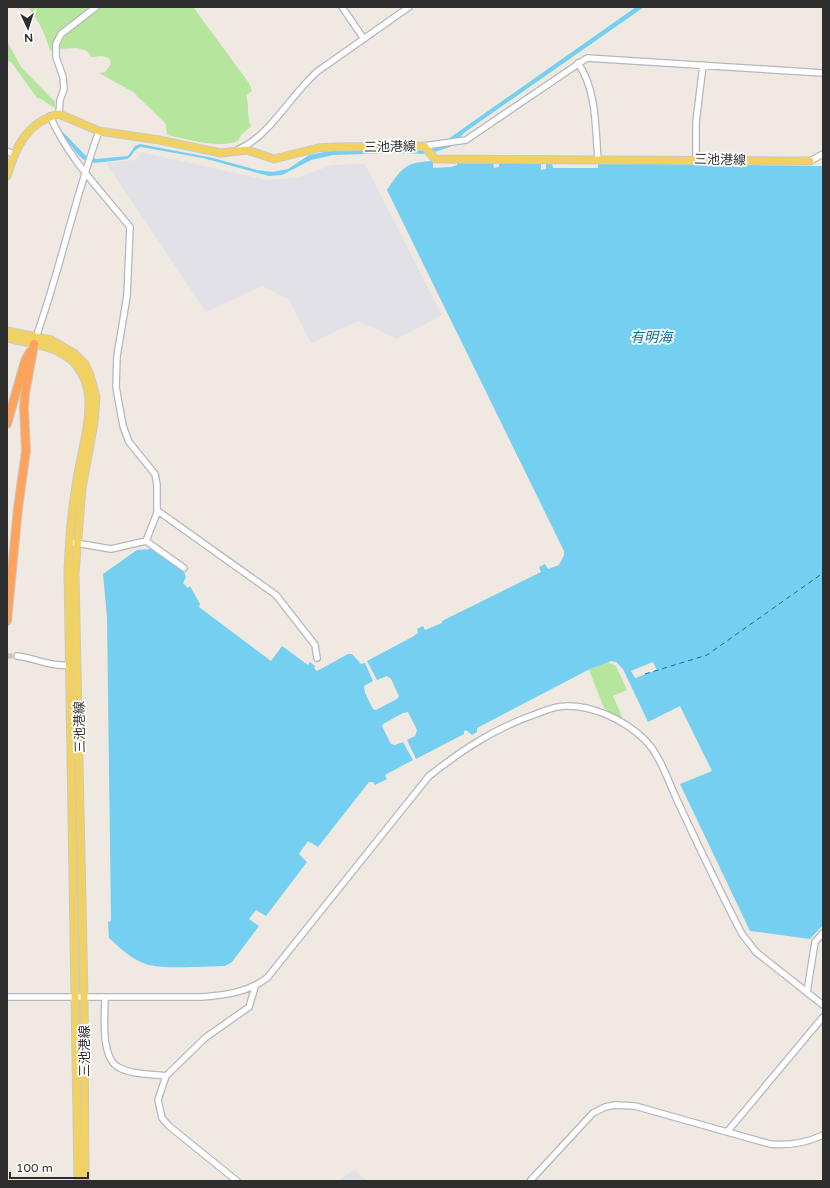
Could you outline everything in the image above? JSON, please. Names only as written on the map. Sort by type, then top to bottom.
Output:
[{"type":"highway","points":[[7,424],[25,361],[35,340]]},
{"type":"highway","points":[[7,621],[18,508],[26,451],[24,408],[25,394],[35,340]]},
{"type":"main road","points":[[7,176],[10,153],[23,136],[31,128],[50,116],[59,114]]},
{"type":"main road","name":"三池港線","points":[[59,114],[99,131],[159,140],[221,153],[247,150],[274,159],[318,148],[335,146],[428,150],[435,159],[696,159],[810,161]]},
{"type":"main road","name":"三池港線","points":[[7,331],[35,340],[61,352],[71,359],[83,376],[87,387],[89,409],[75,486],[73,542],[68,603],[78,1181]]},
{"type":"main road","name":"三池港線","points":[[7,338],[35,340]]},
{"type":"main road","name":"三池港線","points":[[73,542],[84,997],[85,1181]]},
{"type":"street","points":[[59,114],[60,100],[64,89],[63,77],[56,57],[56,44],[61,34],[96,7]]},
{"type":"street","points":[[342,7],[364,39]]},
{"type":"street","points":[[237,150],[255,141],[305,82],[409,7]]},
{"type":"street","points":[[428,150],[466,140],[578,63],[594,57],[823,73]]},
{"type":"street","points":[[578,63],[588,80],[593,95],[598,159]]},
{"type":"street","points":[[696,159],[696,122],[703,65]]},
{"type":"street","points":[[50,116],[56,130],[85,172],[130,227],[127,296],[117,356],[116,387],[123,426],[129,442],[155,474],[158,511],[146,541]]},
{"type":"street","points":[[35,340],[54,288],[85,172],[99,131]]},
{"type":"street","points":[[810,161],[823,154]]},
{"type":"street","points":[[158,511],[276,595],[314,645],[317,658]]},
{"type":"street","points":[[73,542],[111,549],[146,541],[184,568]]},
{"type":"street","points":[[17,656],[29,657],[51,665],[70,665]]},
{"type":"street","points":[[7,997],[202,997],[230,995],[255,987],[267,978],[429,776],[458,752],[487,734],[518,720],[563,706],[585,707],[596,710],[625,725],[644,740],[663,770],[742,934],[756,952],[823,1005]]},
{"type":"street","points":[[807,992],[815,942],[823,933]]},
{"type":"street","points":[[236,1181],[169,1126],[162,1118],[158,1100],[166,1076],[205,1038],[249,1007],[255,987]]},
{"type":"street","points":[[105,996],[104,1021],[106,1047],[110,1058],[117,1066],[132,1072],[166,1076]]},
{"type":"street","points":[[727,1132],[823,1017]]},
{"type":"street","points":[[530,1181],[593,1113],[605,1107],[615,1105],[635,1106],[727,1132],[782,1145],[810,1142],[823,1135]]},
{"type":"shaded area","points":[[141,152],[267,180],[295,178],[332,165],[365,164],[442,315],[397,339],[358,321],[311,343],[288,299],[262,286],[206,312],[106,163],[135,160]]},
{"type":"shaded area","points":[[354,1170],[367,1181],[338,1181]]},
{"type":"green space","points":[[28,7],[92,7],[62,31],[57,37],[52,51],[50,50],[44,33]]},
{"type":"green space","points":[[100,7],[193,7],[249,83],[252,91],[246,95],[251,126],[240,136],[239,140],[232,143],[214,144],[167,135],[166,124],[133,92],[99,73],[105,72],[111,64],[109,58],[102,56],[91,57],[87,51],[77,48],[58,49],[65,36],[70,31],[95,13]]},
{"type":"green space","points":[[7,41],[21,67],[55,102],[55,108],[37,98],[12,63],[7,60]]},
{"type":"green space","points":[[607,662],[616,666],[627,690],[613,696],[624,721],[604,708],[589,670]]},
{"type":"water","points":[[636,7],[644,7],[465,132],[450,147],[428,154],[394,153],[333,155],[311,160],[282,175],[269,176],[203,158],[141,147],[127,159],[93,163],[81,158],[59,128],[85,155],[96,159],[128,156],[135,146],[140,144],[213,158],[257,170],[272,172],[288,169],[309,155],[335,150],[424,151],[439,147]]},
{"type":"water","name":"有明海","points":[[458,160],[493,162],[494,168],[499,167],[499,163],[541,163],[541,170],[546,169],[546,163],[552,163],[553,168],[598,168],[598,163],[823,166],[823,925],[810,939],[750,931],[680,784],[712,771],[680,706],[648,722],[623,669],[616,662],[611,661],[588,670],[477,728],[477,732],[472,735],[466,730],[464,731],[464,734],[416,759],[407,740],[415,736],[417,730],[408,712],[403,713],[383,724],[382,726],[391,744],[395,745],[403,742],[413,760],[385,775],[387,779],[375,785],[373,782],[369,782],[318,847],[308,841],[299,854],[307,862],[266,916],[256,910],[249,919],[259,926],[232,962],[225,966],[163,967],[146,964],[136,960],[126,953],[109,938],[108,922],[111,921],[107,617],[103,574],[137,550],[151,549],[184,572],[186,577],[183,583],[188,588],[190,586],[200,604],[199,607],[271,661],[282,646],[308,665],[310,662],[315,666],[314,668],[317,671],[348,654],[352,654],[361,664],[365,663],[373,681],[364,686],[365,693],[373,709],[376,710],[397,699],[399,696],[391,679],[387,676],[377,680],[367,661],[414,636],[418,633],[417,629],[423,626],[425,630],[442,623],[442,621],[541,572],[539,567],[545,564],[548,569],[559,565],[564,555],[564,551],[387,190],[401,171],[410,165],[433,161],[433,168],[451,167],[457,165]]},
{"type":"pier","points":[[653,662],[657,670],[635,678],[631,671]]},
{"type":"ferry route","points":[[645,674],[707,655],[823,573]]},
{"type":"tunnel","points":[[7,656],[17,656]]}]
